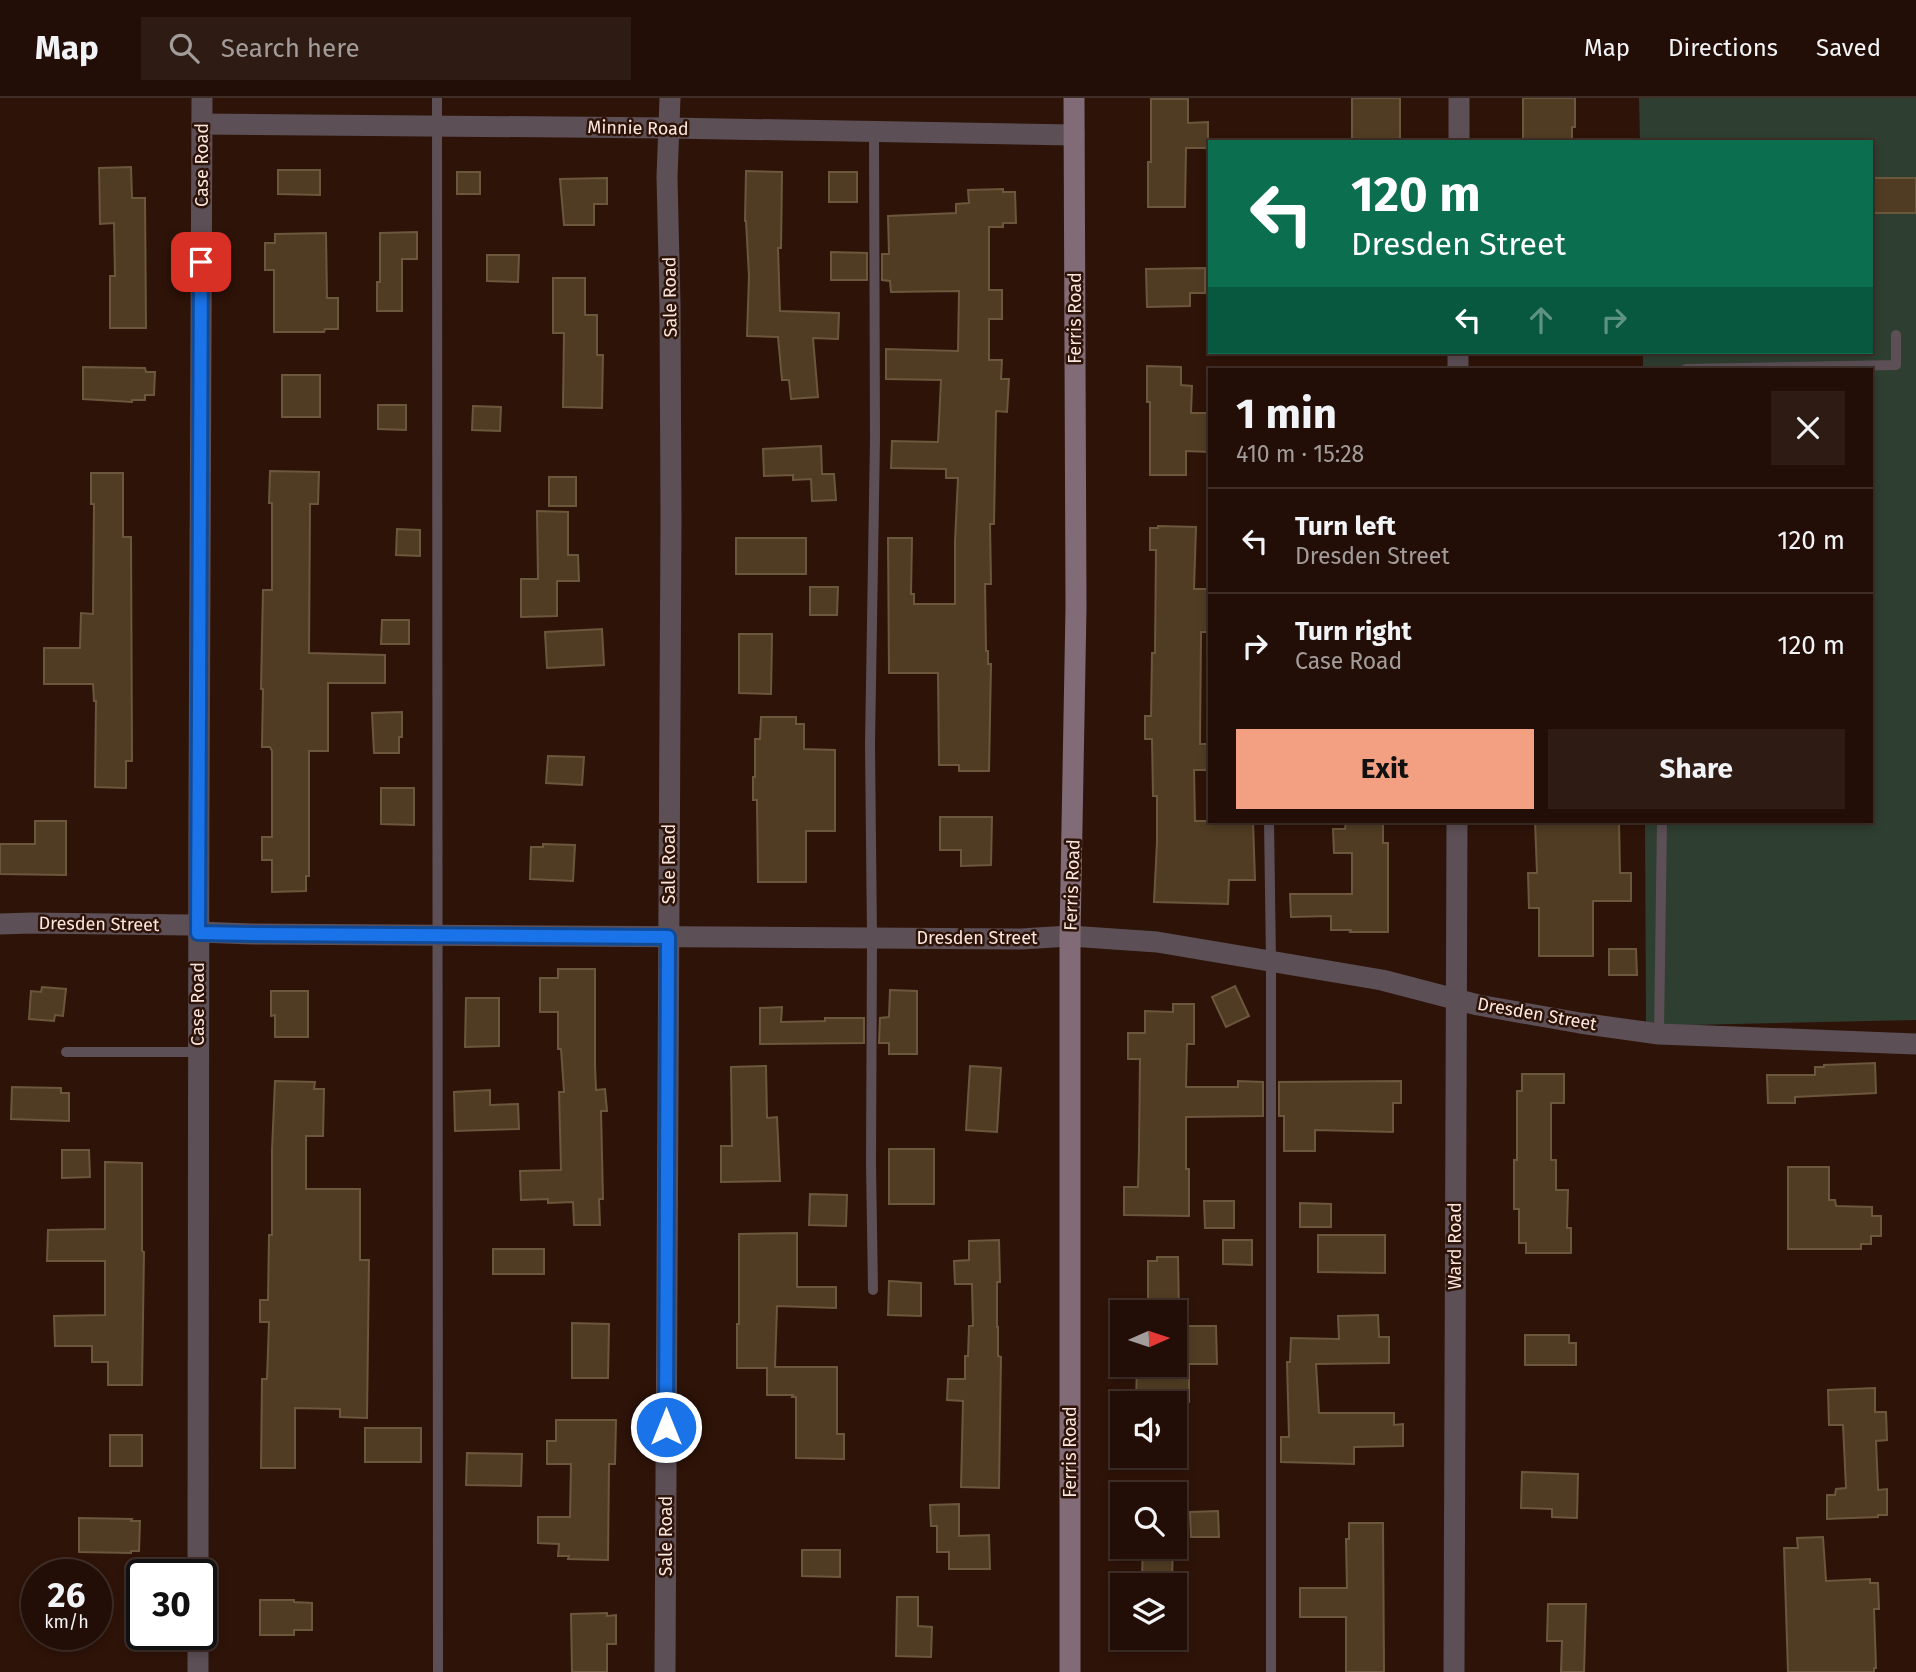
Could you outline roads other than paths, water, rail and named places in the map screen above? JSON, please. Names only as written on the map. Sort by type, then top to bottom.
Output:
[{"type":"main road","name":"Ferris Road","points":[[1070,1672],[1070,936],[1076,608],[1073,98]]},
{"type":"street","name":"Case Road","points":[[198,1559],[202,98]]},
{"type":"street","name":"Sale Road","points":[[665,1672],[671,520],[667,177],[670,98]]},
{"type":"street","points":[[1459,98],[1459,140]]},
{"type":"street","name":"Minnie Road","points":[[202,124],[1074,135]]},
{"type":"street","name":"Ward Road","points":[[1454,1672],[1457,823]]},
{"type":"street","name":"Dresden Street","points":[[0,924],[188,925],[198,928],[438,935],[1021,939],[1070,936],[1157,942],[1382,980],[1478,1005],[1659,1034],[1916,1044]]},
{"type":"street","points":[[198,1650],[198,1672]]},
{"type":"lane","points":[[437,98],[438,1672]]},
{"type":"lane","points":[[873,1290],[870,744],[876,439],[874,131]]},
{"type":"lane","points":[[1738,368],[1896,365],[1896,335]]},
{"type":"lane","points":[[1269,823],[1271,1672]]},
{"type":"lane","points":[[1659,1034],[1662,823]]},
{"type":"lane","points":[[65,1052],[199,1052]]}]
